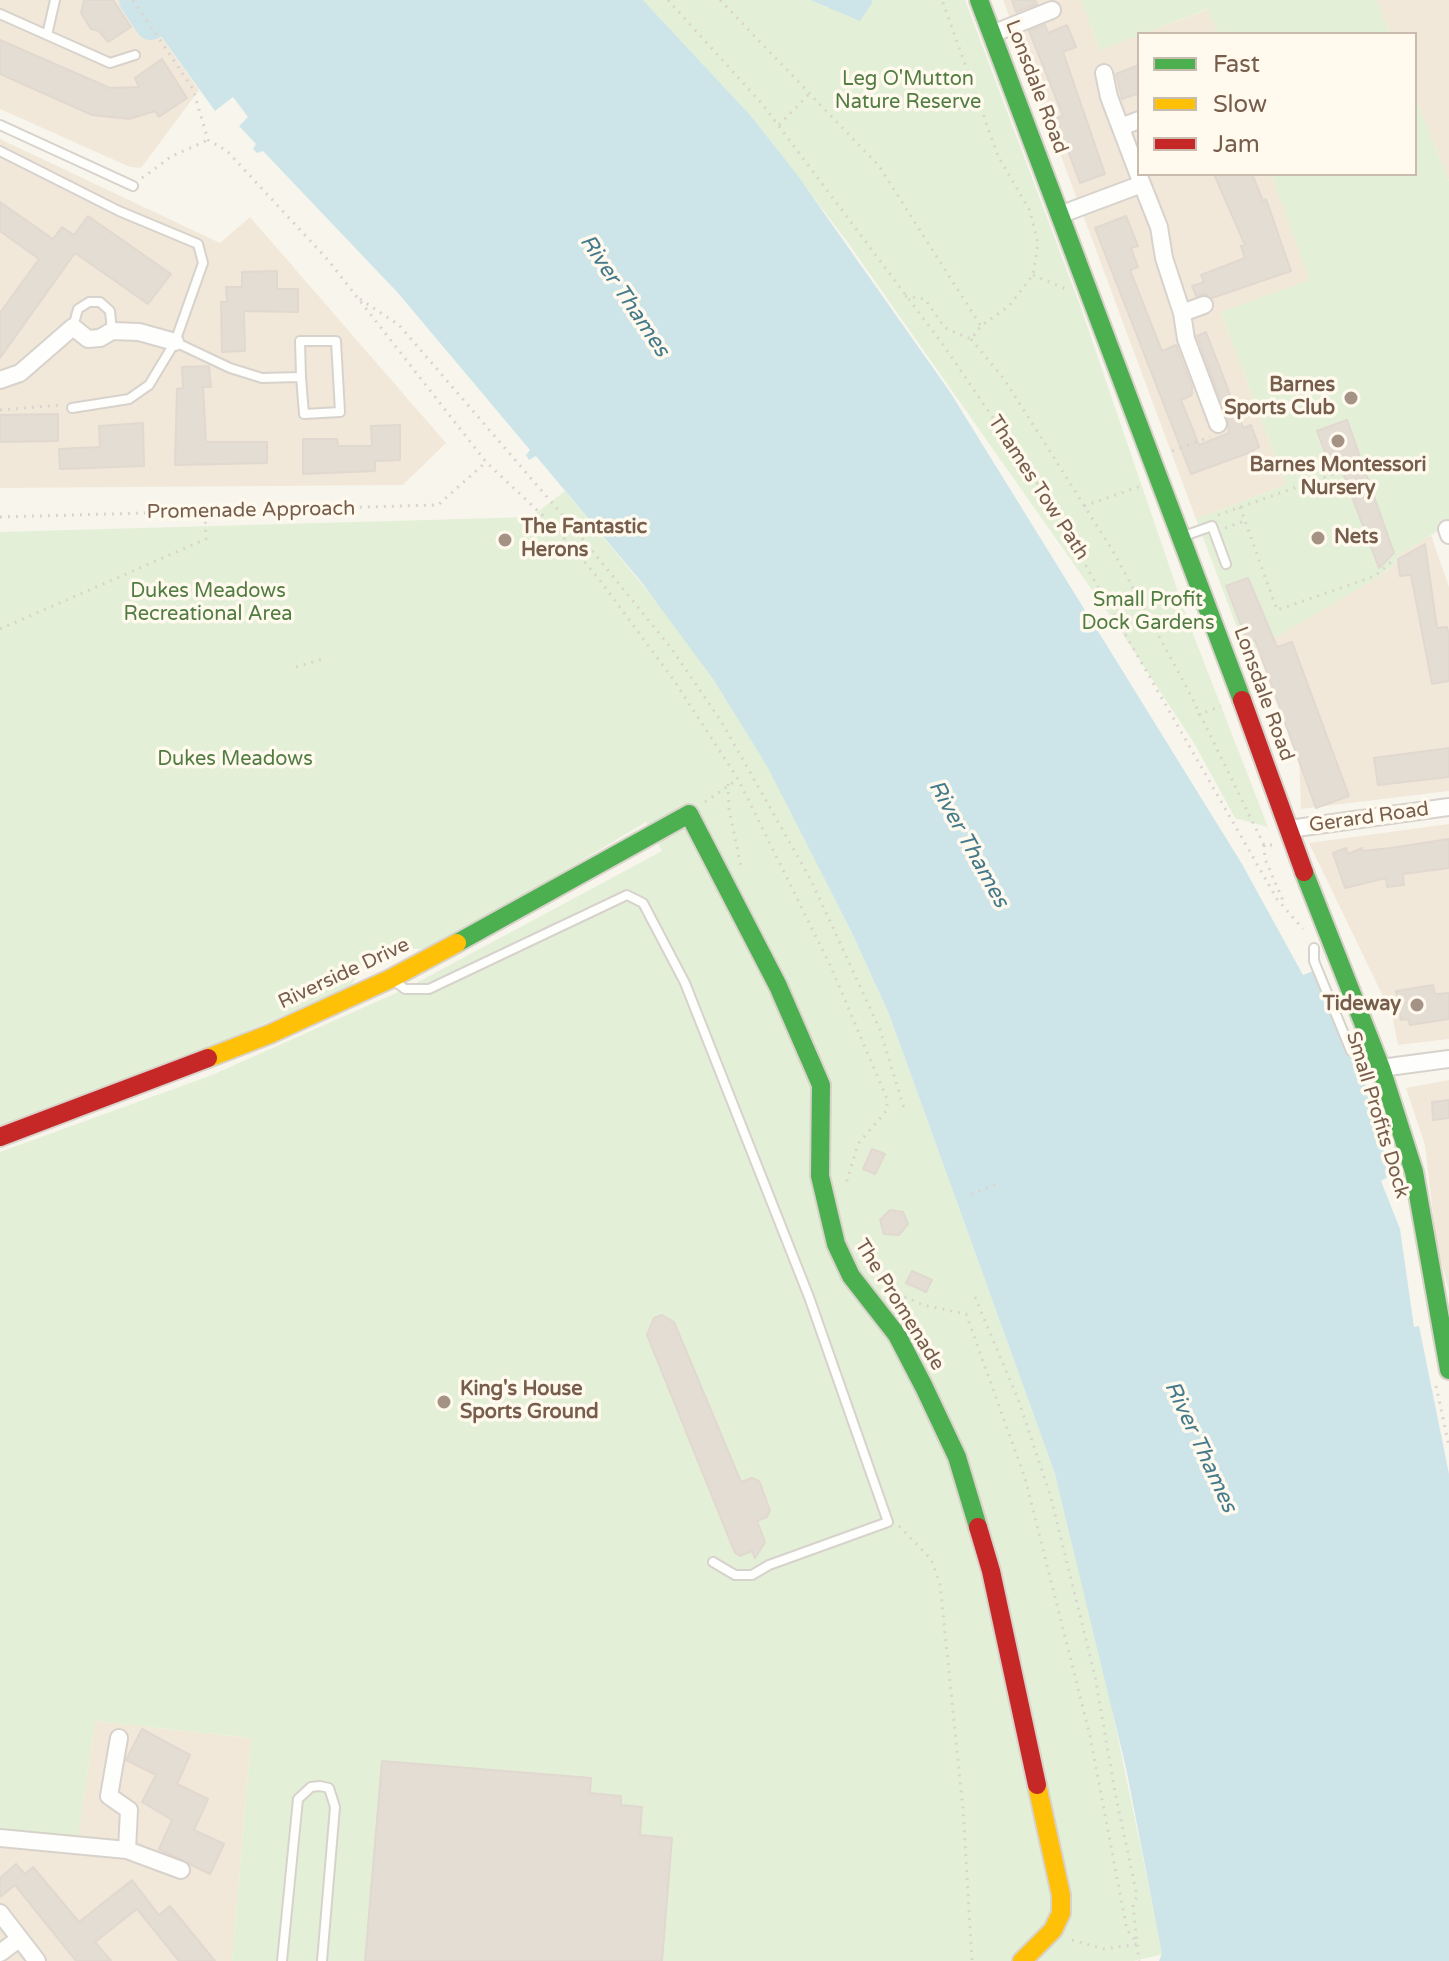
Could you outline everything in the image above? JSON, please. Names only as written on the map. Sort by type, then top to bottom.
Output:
[{"type":"street","name":"Lonsdale Road","points":[[979,0],[1381,1068],[1414,1172],[1446,1332],[1449,1370]]},
{"type":"street","points":[[992,34],[1052,10]]},
{"type":"street","points":[[1104,73],[1137,170]]},
{"type":"street","points":[[1121,127],[1137,121]]},
{"type":"street","points":[[1139,176],[1159,227],[1164,258],[1182,313],[1186,339],[1218,424]]},
{"type":"street","points":[[1062,214],[1142,184]]},
{"type":"street","points":[[1182,313],[1204,305]]},
{"type":"street","points":[[0,380],[20,373],[73,327],[88,339],[100,338],[112,331],[139,332],[175,342]]},
{"type":"street","name":"Gerard Road","points":[[1292,837],[1449,807]]},
{"type":"street","name":"Riverside Drive","points":[[0,1137],[211,1058],[390,979],[689,814]]},
{"type":"street","name":"The Promenade","points":[[689,814],[778,986],[821,1085],[820,1176],[836,1244],[851,1276],[897,1335],[957,1457],[991,1571],[1061,1895],[1061,1913],[1053,1930]]},
{"type":"street","points":[[1381,1068],[1449,1059]]},
{"type":"street","points":[[119,1738],[109,1796],[129,1810],[127,1850]]},
{"type":"street","points":[[0,1838],[127,1850],[181,1870]]},
{"type":"street","points":[[0,1913],[37,1961]]},
{"type":"street","points":[[1022,1961],[1053,1930]]},
{"type":"street","points":[[0,1953],[19,1939]]},
{"type":"lane","points":[[47,35],[55,0]]},
{"type":"lane","points":[[0,14],[110,63],[135,55]]},
{"type":"lane","points":[[0,125],[133,186]]},
{"type":"lane","points":[[0,151],[119,211],[198,244],[203,263],[175,342],[149,385],[129,399],[72,408]]},
{"type":"lane","points":[[73,327],[78,309],[89,302],[100,302],[110,311],[112,331]]},
{"type":"lane","points":[[300,341],[336,341],[340,412],[304,414],[301,377],[300,341]]},
{"type":"lane","points":[[175,342],[230,368],[262,378],[301,377]]},
{"type":"lane","points":[[1183,536],[1212,526],[1226,564]]},
{"type":"lane","points":[[390,979],[405,989],[429,989],[627,895],[643,903],[691,997],[809,1297],[888,1522],[769,1565],[752,1575],[735,1575],[713,1562]]},
{"type":"lane","points":[[1314,948],[1314,961],[1351,1051]]},
{"type":"lane","points":[[282,1961],[298,1799],[311,1787],[320,1786],[329,1788],[335,1807],[322,1961]]},
{"type":"path","points":[[133,0],[193,89],[208,140],[227,151],[328,260],[486,462],[555,527],[599,579],[665,667],[738,779],[831,967],[887,1099],[887,1110],[858,1144],[843,1192]]},
{"type":"path","name":"Thames Tow Path","points":[[668,0],[779,125],[944,346],[1046,496],[1288,911],[1314,948]]},
{"type":"path","points":[[720,0],[879,166],[981,326]]},
{"type":"path","points":[[942,0],[998,156],[1030,211],[1038,244],[1033,275],[1009,306],[981,326],[971,339]]},
{"type":"path","points":[[779,125],[811,92]]},
{"type":"path","points":[[133,186],[172,156],[208,140]]},
{"type":"path","points":[[1033,275],[1048,282]]},
{"type":"path","points":[[905,296],[925,299],[945,328],[971,339],[1004,379],[1113,551],[1264,845],[1265,859],[1288,911]]},
{"type":"path","points":[[357,297],[399,325],[572,526],[671,648],[721,721],[759,783],[843,947],[880,1030],[904,1108]]},
{"type":"path","points":[[0,410],[63,405],[72,408]]},
{"type":"path","points":[[1153,457],[1221,433],[1218,424]]},
{"type":"path","name":"Promenade Approach","points":[[0,517],[438,505],[486,462]]},
{"type":"path","points":[[1210,518],[1365,463]]},
{"type":"path","points":[[1084,506],[1161,479]]},
{"type":"path","points":[[1240,507],[1277,610],[1375,576],[1391,562]]},
{"type":"path","points":[[0,629],[206,539],[205,513]]},
{"type":"path","points":[[1234,525],[1245,521]]},
{"type":"path","points":[[296,667],[322,659]]},
{"type":"path","points":[[1198,715],[1241,699]]},
{"type":"path","points":[[689,814],[738,779]]},
{"type":"path","points":[[728,784],[729,809],[743,876]]},
{"type":"path","points":[[1264,845],[1292,837]]},
{"type":"path","points":[[971,1194],[997,1184]]},
{"type":"path","points":[[883,1284],[914,1302],[966,1314],[1025,1478],[1090,1736],[1127,1930],[1138,1944]]},
{"type":"path","points":[[975,1297],[1014,1387],[1050,1494],[1089,1648],[1137,1896],[1133,1906],[1139,1961]]},
{"type":"path","points":[[1436,1386],[1449,1446]]},
{"type":"path","points":[[888,1522],[904,1529],[931,1559],[940,1584],[963,1809],[972,1961]]},
{"type":"path","points":[[1053,1930],[1084,1946],[1104,1949],[1138,1944]]},
{"type":"shaded area","points":[[0,0],[135,0],[199,90],[141,168],[130,167],[0,109]]},
{"type":"shaded area","points":[[1003,0],[1081,0],[1100,50],[1137,36],[1137,176],[1272,176],[1311,280],[1221,312],[1286,485],[1196,519]]},
{"type":"shaded area","points":[[1377,0],[1449,0],[1449,181],[1417,102],[1417,32],[1389,32]]},
{"type":"shaded area","points":[[1209,9],[1217,32],[1147,32]]},
{"type":"shaded area","points":[[0,139],[220,243],[250,217],[446,443],[403,485],[0,488]]},
{"type":"shaded area","points":[[1431,535],[1449,587],[1449,791],[1301,809],[1299,758],[1258,647],[1377,578],[1392,567],[1399,555]]},
{"type":"shaded area","points":[[1449,824],[1449,1039],[1398,1045],[1392,1015],[1309,843]]},
{"type":"shaded area","points":[[1449,1080],[1449,1291],[1436,1242],[1425,1145],[1406,1088]]},
{"type":"shaded area","points":[[95,1721],[251,1738],[232,1961],[0,1961],[0,1829],[78,1836]]},
{"type":"green space","points":[[643,0],[810,0],[828,8],[872,3],[872,0],[965,0],[1080,305],[1188,621],[1268,827],[1235,818],[1194,743],[1118,627],[846,240],[751,116]]},
{"type":"green space","points":[[1081,0],[1377,0],[1389,32],[1217,32],[1208,9],[1147,32],[1137,32],[1137,36],[1100,50]]},
{"type":"green space","name":"Barnes Sports Club","points":[[1417,102],[1449,181],[1449,524],[1399,555],[1392,567],[1377,578],[1247,654],[1196,519],[1286,485],[1221,312],[1310,280],[1272,176],[1417,176]]},
{"type":"green space","points":[[565,491],[665,612],[713,679],[767,765],[889,1014],[1055,1474],[1095,1628],[1163,1954],[1134,1961],[232,1961],[251,1738],[95,1721],[78,1837],[0,1829],[0,1152],[212,1075],[405,989],[662,851],[646,822],[489,916],[426,949],[380,948],[370,952],[351,986],[190,1056],[0,1127],[0,532],[531,517]]},
{"type":"water","name":"River Thames","points":[[135,0],[643,0],[751,116],[798,176],[950,392],[1242,864],[1303,975],[1313,971],[1349,1057],[1355,1057],[1363,1076],[1391,1175],[1381,1181],[1400,1229],[1414,1327],[1419,1326],[1449,1474],[1449,1961],[1159,1961],[1162,1953],[1126,1768],[1055,1474],[889,1014],[851,931],[767,766],[713,679],[643,584],[536,456],[529,460],[526,455],[530,450],[398,293],[263,151],[257,153],[253,149],[256,144],[239,126],[248,117],[233,97],[215,111]]},
{"type":"water","points":[[810,0],[872,0],[872,3],[860,21]]},
{"type":"building","points":[[84,0],[113,0],[131,27],[108,42],[99,31],[91,29],[81,13]]},
{"type":"building","points":[[1012,0],[1035,0],[1037,4],[1016,12]]},
{"type":"building","points":[[1045,25],[1048,33],[1067,25],[1076,47],[1063,52],[1105,174],[1080,183],[1056,118],[1063,116],[1029,31]]},
{"type":"building","points":[[0,40],[110,88],[139,87],[135,78],[162,59],[187,98],[159,117],[155,111],[129,119],[92,115],[0,74]]},
{"type":"building","points":[[1137,66],[1137,94],[1122,99],[1116,74]]},
{"type":"building","points":[[1215,176],[1253,176],[1263,201],[1266,199],[1291,271],[1212,298],[1205,294],[1196,296],[1192,286],[1204,282],[1201,275],[1245,258],[1241,246],[1245,245]]},
{"type":"building","points":[[0,202],[53,239],[62,227],[74,235],[88,216],[171,274],[148,304],[75,253],[0,358],[0,313],[39,259],[0,231]]},
{"type":"building","points":[[1126,216],[1138,246],[1131,248],[1138,267],[1130,270],[1162,351],[1176,345],[1192,387],[1192,395],[1181,400],[1199,445],[1229,433],[1228,420],[1197,336],[1206,332],[1243,428],[1251,425],[1259,447],[1251,452],[1191,474],[1095,228]]},
{"type":"building","points":[[277,271],[277,289],[298,289],[298,312],[244,311],[245,351],[222,352],[221,302],[227,302],[226,287],[242,287],[242,272]]},
{"type":"building","points":[[209,366],[211,387],[203,387],[206,442],[267,442],[267,463],[175,465],[177,389],[183,388],[182,367]]},
{"type":"building","points":[[58,414],[58,441],[0,442],[0,415]]},
{"type":"building","points":[[1347,420],[1394,553],[1379,568],[1338,460],[1329,463],[1317,431]]},
{"type":"building","points":[[143,423],[144,466],[60,469],[59,449],[100,447],[99,426]]},
{"type":"building","points":[[400,425],[400,460],[375,461],[375,471],[303,474],[303,439],[337,439],[338,446],[372,446],[371,426]]},
{"type":"building","points":[[1425,544],[1437,628],[1447,627],[1449,636],[1449,681],[1432,684],[1411,575],[1400,576],[1398,559]]},
{"type":"building","points":[[1248,578],[1277,647],[1292,642],[1349,796],[1316,808],[1255,640],[1248,644],[1226,586]]},
{"type":"building","points":[[1449,748],[1449,777],[1378,785],[1374,758]]},
{"type":"building","points":[[1449,839],[1449,868],[1403,874],[1404,885],[1387,887],[1386,878],[1345,888],[1333,853],[1346,848],[1348,854],[1362,848],[1362,851]]},
{"type":"building","name":"Tideway","points":[[1433,985],[1435,994],[1449,993],[1449,1019],[1410,1025],[1408,1019],[1401,1020],[1396,991]]},
{"type":"building","points":[[1449,1100],[1449,1118],[1433,1120],[1432,1102]]},
{"type":"building","points":[[872,1149],[885,1154],[875,1174],[863,1169]]},
{"type":"building","points":[[890,1210],[903,1212],[908,1224],[899,1235],[884,1234],[880,1220]]},
{"type":"building","points":[[912,1271],[932,1280],[926,1292],[906,1283]]},
{"type":"building","points":[[662,1315],[674,1322],[741,1482],[752,1478],[759,1481],[770,1510],[767,1517],[757,1521],[765,1542],[755,1558],[752,1551],[740,1556],[735,1553],[647,1335],[654,1318]]},
{"type":"building","points":[[142,1729],[190,1755],[177,1784],[208,1799],[194,1830],[224,1844],[210,1874],[159,1849],[172,1820],[142,1802],[156,1775],[126,1760]]},
{"type":"building","points":[[382,1761],[591,1778],[590,1793],[621,1796],[621,1805],[642,1807],[640,1835],[672,1838],[662,1961],[365,1961]]},
{"type":"building","points":[[16,1864],[25,1874],[33,1867],[79,1922],[132,1880],[159,1915],[170,1906],[215,1961],[179,1961],[137,1909],[95,1942],[111,1961],[76,1961],[15,1885],[0,1897],[0,1878]]},
{"type":"waterway","points":[[135,0],[151,24],[182,0]]},
{"type":"traffic: fast","points":[[979,0],[1242,700]]},
{"type":"traffic: fast","points":[[457,943],[689,814],[778,986],[821,1085],[820,1176],[836,1244],[851,1276],[897,1335],[924,1387],[957,1457],[978,1527]]},
{"type":"traffic: fast","points":[[1304,872],[1381,1068],[1414,1172],[1449,1370]]},
{"type":"traffic: slow","points":[[208,1058],[270,1034],[390,979],[457,943]]},
{"type":"traffic: slow","points":[[1022,1961],[1053,1930],[1061,1913],[1061,1895],[1037,1785]]},
{"type":"traffic: jam","points":[[1242,700],[1304,872]]},
{"type":"traffic: jam","points":[[0,1137],[208,1058]]},
{"type":"traffic: jam","points":[[978,1527],[991,1571],[1037,1785]]},
{"type":"place","name":"Barnes Sports Club","points":[[1351,398]]},
{"type":"place","name":"Barnes Montessori Nursery","points":[[1338,441]]},
{"type":"place","name":"Nets","points":[[1318,538]]},
{"type":"place","name":"The Fantastic Herons","points":[[505,540]]},
{"type":"place","name":"Tideway","points":[[1417,1005]]},
{"type":"place","name":"King's House Sports Ground","points":[[444,1402]]},
{"type":"park label","name":"Leg O'Mutton Nature Reserve","points":[[908,92]]},
{"type":"park label","name":"Dukes Meadows Recreational Area","points":[[208,604]]},
{"type":"park label","name":"Small Profit Dock Gardens","points":[[1148,612]]},
{"type":"park label","name":"Dukes Meadows","points":[[235,760]]}]
